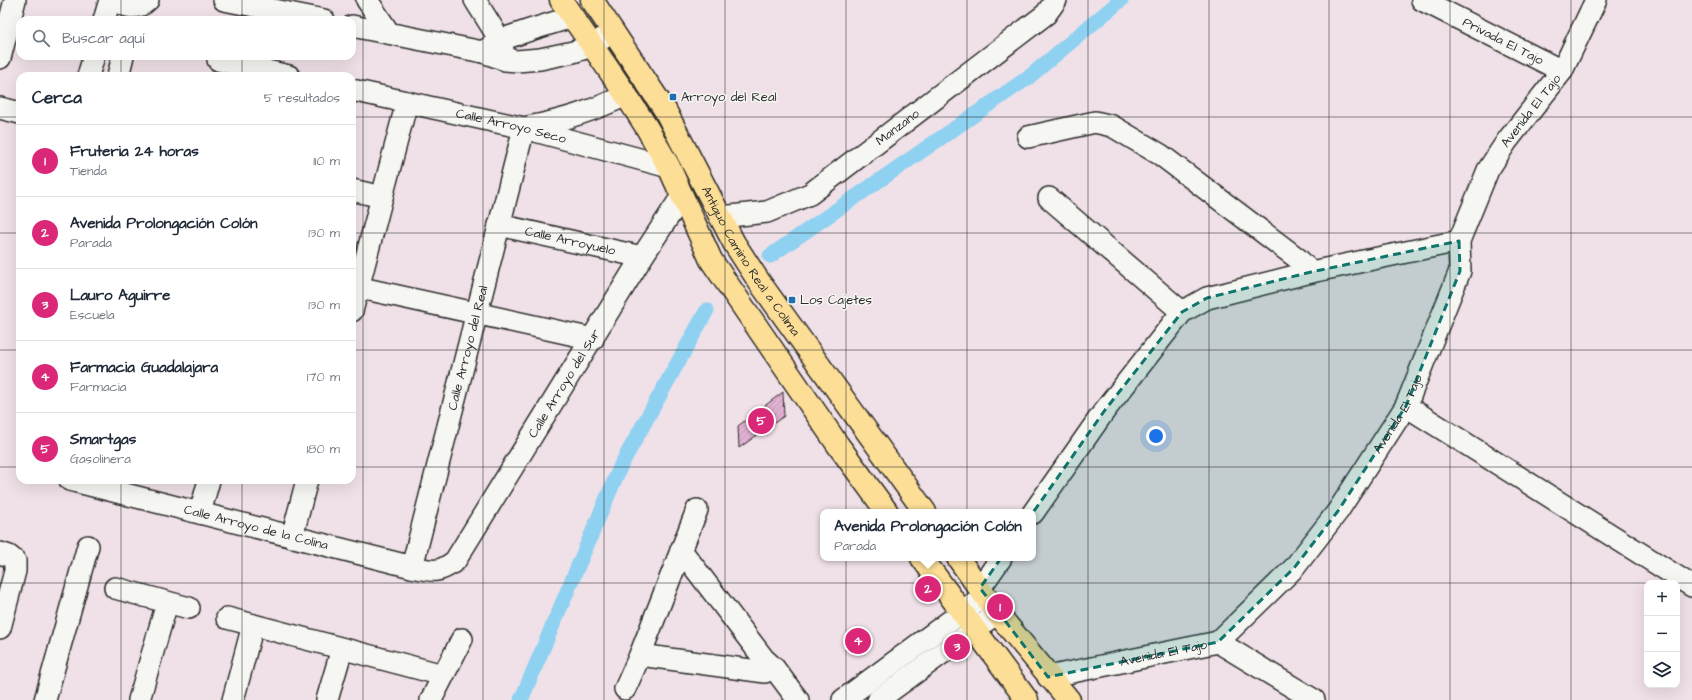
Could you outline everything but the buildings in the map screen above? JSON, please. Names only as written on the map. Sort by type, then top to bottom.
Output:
[{"type":"main road","name":"Antiguo Camino Real a Colima","points":[[592,0],[665,110],[734,243],[760,283],[923,509]]},
{"type":"main road","name":"Antiguo Camino Real a Colima","points":[[567,9],[626,95],[669,167],[711,260],[838,445],[885,509]]},
{"type":"main road","points":[[924,561],[1027,700]]},
{"type":"main road","points":[[960,561],[997,613],[1048,677],[1069,700]]},
{"type":"street","points":[[0,58],[15,0]]},
{"type":"street","points":[[105,16],[110,0]]},
{"type":"street","points":[[116,0],[126,6],[139,9]]},
{"type":"street","points":[[224,0],[266,4],[310,16]]},
{"type":"street","points":[[367,0],[389,33]]},
{"type":"street","points":[[475,0],[498,51]]},
{"type":"street","name":"Manzano","points":[[721,217],[767,212],[810,194],[1046,14],[1056,0]]},
{"type":"street","name":"Privada El Tajo","points":[[1422,0],[1562,71]]},
{"type":"street","name":"Avenida El Tajo","points":[[1048,677],[1218,642],[1294,568],[1338,511],[1406,406],[1460,271],[1459,240],[1488,170],[1507,141],[1562,71],[1596,0]]},
{"type":"street","points":[[498,51],[533,28],[567,9]]},
{"type":"street","points":[[356,27],[498,51],[554,50],[588,41],[609,25]]},
{"type":"street","points":[[89,72],[93,60]]},
{"type":"street","points":[[119,72],[122,60]]},
{"type":"street","points":[[217,64],[265,72]]},
{"type":"street","name":"Calle Arroyo Seco","points":[[356,91],[524,128],[669,167]]},
{"type":"street","points":[[524,128],[559,122],[594,110],[626,95]]},
{"type":"street","points":[[356,284],[382,197],[407,102]]},
{"type":"street","points":[[0,108],[16,112]]},
{"type":"street","points":[[1028,137],[1095,122],[1112,126],[1161,155],[1297,258],[1311,272]]},
{"type":"street","name":"Calle Arroyo del Real","points":[[412,567],[524,128]]},
{"type":"street","points":[[356,191],[382,197]]},
{"type":"street","name":"Calle Arroyo del Sur","points":[[444,570],[455,561],[593,339],[642,257],[682,196]]},
{"type":"street","points":[[1049,198],[1182,312]]},
{"type":"street","name":"Calle Arroyuelo","points":[[499,225],[642,257]]},
{"type":"street","points":[[1036,509],[1105,410],[1182,312],[1207,298],[1311,272],[1459,240]]},
{"type":"street","points":[[356,287],[593,339]]},
{"type":"street","points":[[1406,406],[1692,586]]},
{"type":"street","points":[[200,513],[208,484]]},
{"type":"street","points":[[292,537],[306,484]]},
{"type":"street","name":"Calle Arroyo de la Colina","points":[[108,485],[200,513],[292,537],[412,567],[431,571],[444,570]]},
{"type":"street","points":[[625,689],[640,655],[697,510]]},
{"type":"street","points":[[44,700],[88,546]]},
{"type":"street","points":[[681,550],[768,667],[798,700]]},
{"type":"street","points":[[0,553],[9,556],[15,561],[15,571],[0,628]]},
{"type":"street","points":[[843,700],[963,612],[982,592],[999,561]]},
{"type":"street","points":[[114,588],[189,608]]},
{"type":"street","points":[[139,700],[167,603]]},
{"type":"street","points":[[878,700],[997,613]]},
{"type":"street","points":[[227,618],[443,675]]},
{"type":"street","points":[[233,700],[253,625]]},
{"type":"street","points":[[431,700],[462,639]]},
{"type":"street","points":[[1218,642],[1314,700]]},
{"type":"street","points":[[327,700],[342,649]]},
{"type":"street","points":[[640,655],[768,667]]},
{"type":"street","points":[[768,667],[783,700]]},
{"type":"highlighted area","points":[[1459,241],[1460,271],[1406,406],[1338,511],[1294,568],[1218,642],[1048,677],[980,588],[1105,410],[1182,312],[1207,298],[1311,272]]},
{"type":"waterway","points":[[770,256],[1029,77],[1121,0]]},
{"type":"waterway","points":[[521,700],[621,465],[707,310]]},
{"type":"place","name":"Arroyo del Real","points":[[673,97]]},
{"type":"place","name":"Los Cajetes","points":[[792,300]]},
{"type":"place","name":"Smartgas","points":[[761,421]]},
{"type":"place","name":"Avenida Prolongación Colón","points":[[928,589]]},
{"type":"place","name":"Fruteria 24 horas","points":[[1000,607]]},
{"type":"place","name":"Farmacia Guadalajara","points":[[858,641]]},
{"type":"place","name":"Lauro Aguirre","points":[[957,647]]}]
